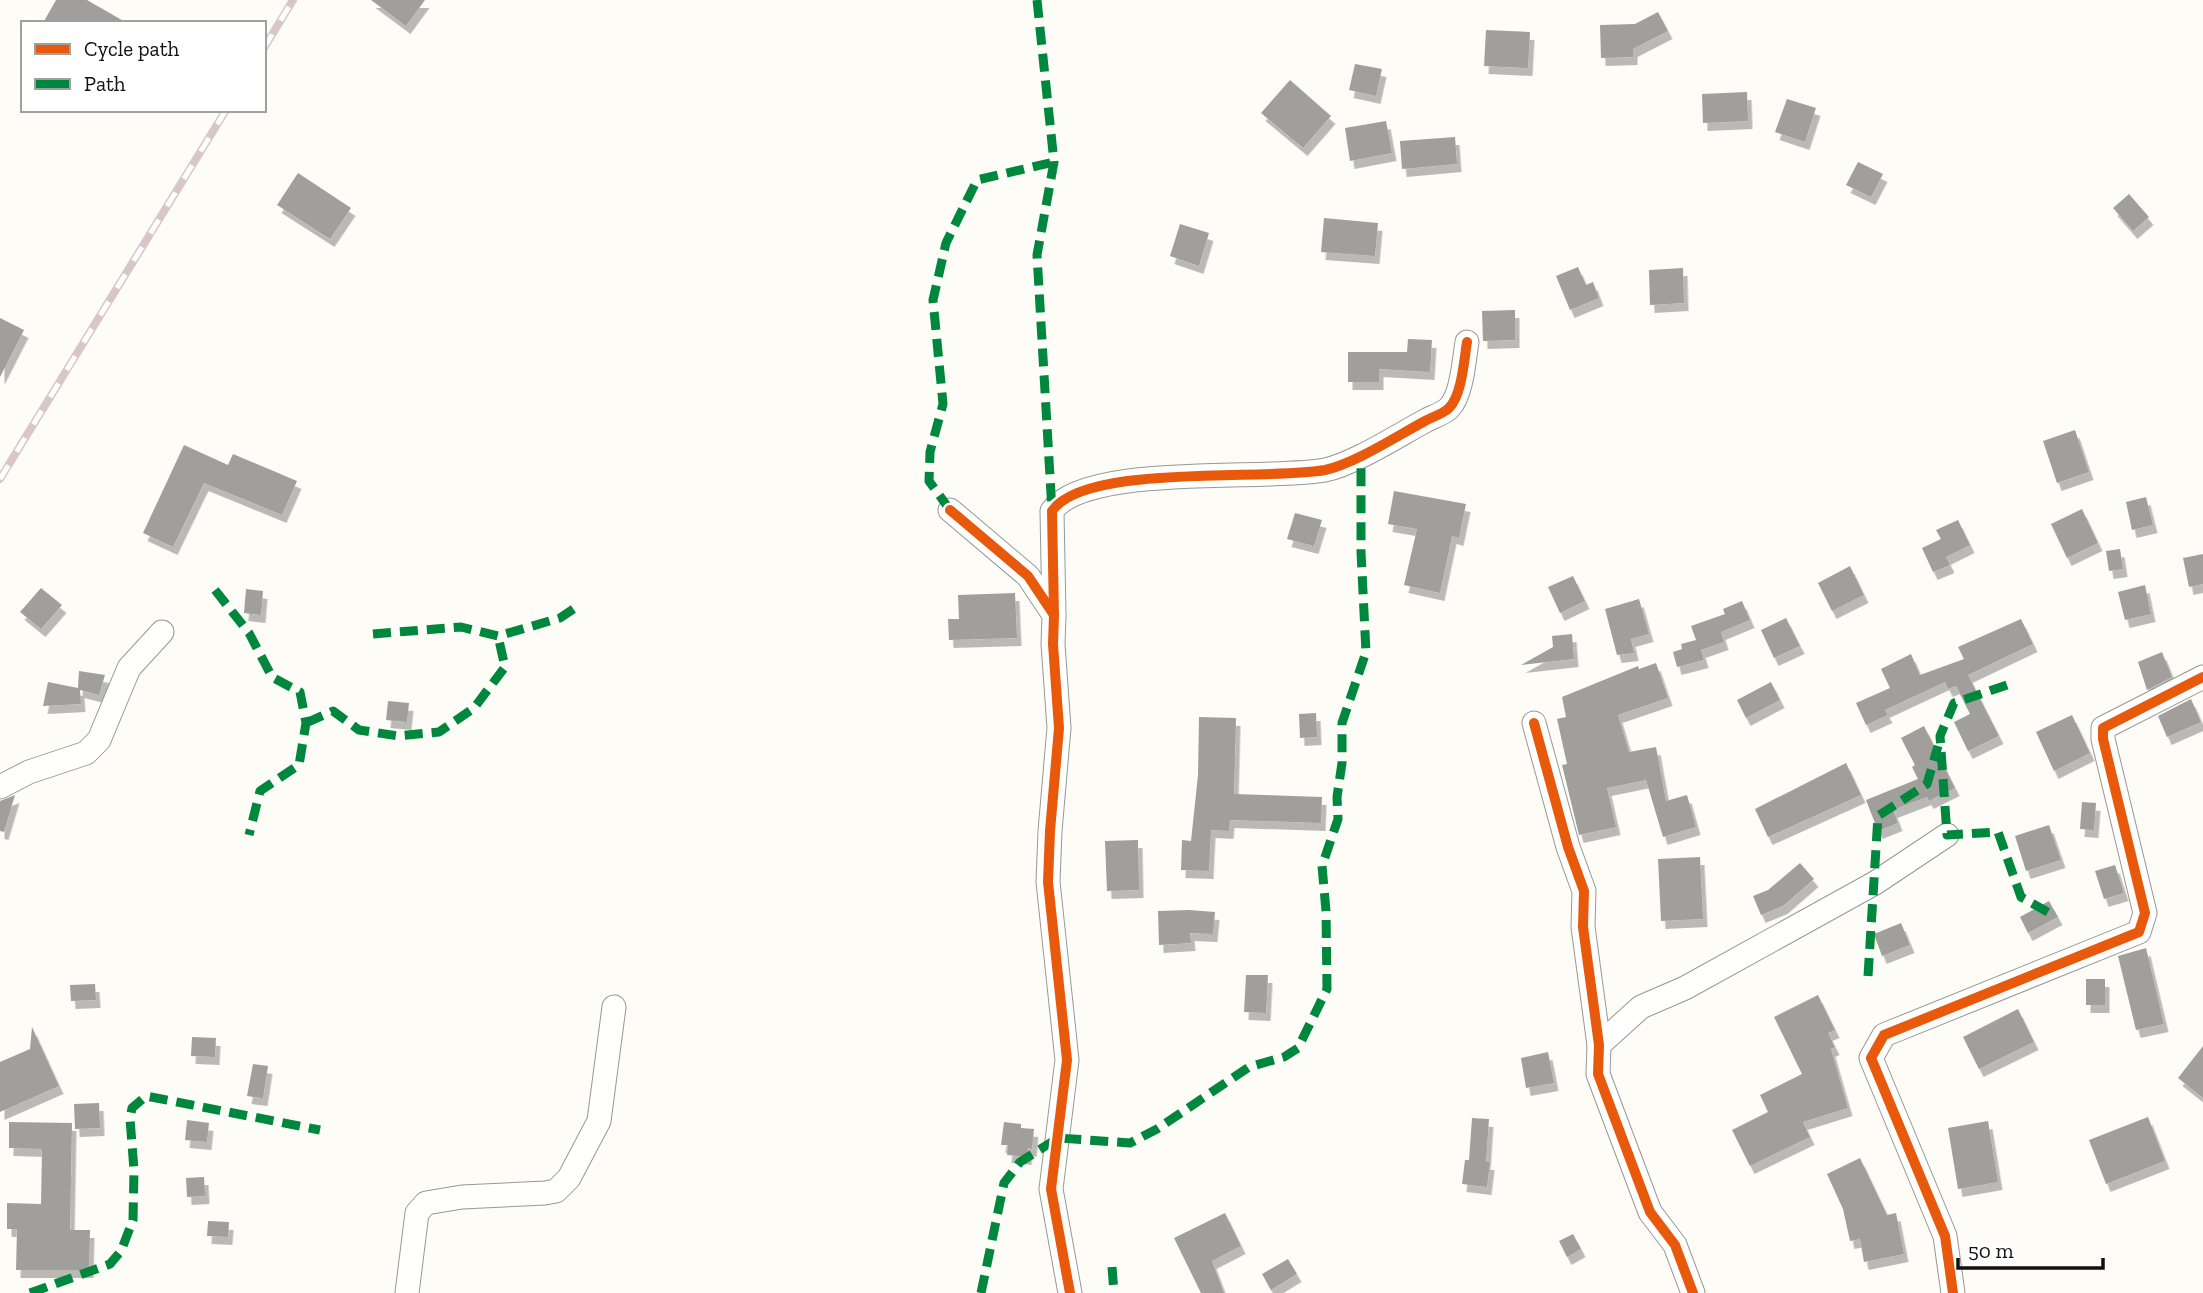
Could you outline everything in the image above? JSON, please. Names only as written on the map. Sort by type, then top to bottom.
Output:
[{"type":"street","points":[[1070,1293],[1051,1189],[1067,1060],[1048,882],[1049,831],[1059,727],[1053,644],[1052,512],[1064,498],[1091,489],[1155,476],[1224,476],[1326,470],[1361,455],[1449,408],[1459,387],[1467,342]]},
{"type":"street","points":[[950,510],[1028,576],[1054,615]]},
{"type":"street","points":[[0,787],[49,764],[86,753],[93,747],[99,740],[129,668],[162,632]]},
{"type":"street","points":[[1953,1293],[1945,1236],[1871,1058],[1884,1035],[2138,932],[2145,913],[2103,739],[2103,728],[2203,677]]},
{"type":"street","points":[[1534,723],[1568,848],[1584,891],[1583,927],[1599,1045],[1598,1074],[1650,1212],[1675,1245],[1693,1293]]},
{"type":"street","points":[[1599,1045],[1641,1007],[1685,988],[1875,883],[1947,835]]},
{"type":"street","points":[[407,1293],[417,1213],[426,1203],[461,1197],[545,1193],[556,1191],[569,1178],[599,1121],[614,1007]]},
{"type":"building","points":[[56,0],[87,0],[124,21],[44,21]]},
{"type":"building","points":[[371,0],[425,0],[406,26]]},
{"type":"building","points":[[1658,12],[1668,31],[1633,49],[1633,57],[1601,58],[1600,25],[1635,24]]},
{"type":"building","points":[[1486,30],[1530,32],[1528,68],[1484,66]]},
{"type":"building","points":[[1355,64],[1382,69],[1376,96],[1349,90]]},
{"type":"building","points":[[1290,80],[1331,116],[1303,148],[1261,113]]},
{"type":"building","points":[[1747,92],[1748,121],[1703,123],[1702,94]]},
{"type":"building","points":[[1787,99],[1816,108],[1805,142],[1775,132]]},
{"type":"building","points":[[1386,121],[1392,153],[1350,161],[1345,128]]},
{"type":"building","points":[[1455,137],[1457,164],[1402,169],[1400,141]]},
{"type":"building","points":[[1858,162],[1883,174],[1871,197],[1846,185]]},
{"type":"building","points":[[298,173],[351,208],[330,239],[277,205]]},
{"type":"building","points":[[2129,194],[2149,217],[2133,231],[2113,208]]},
{"type":"building","points":[[1324,218],[1378,223],[1375,256],[1321,252]]},
{"type":"building","points":[[1180,224],[1209,233],[1199,266],[1170,256]]},
{"type":"building","points":[[1578,267],[1586,285],[1593,282],[1599,298],[1570,310],[1556,276]]},
{"type":"building","points":[[1683,268],[1684,303],[1650,305],[1649,270]]},
{"type":"building","points":[[1515,310],[1515,340],[1483,341],[1482,311]]},
{"type":"building","points":[[0,318],[24,330],[0,377]]},
{"type":"building","points":[[1408,339],[1432,340],[1430,372],[1379,369],[1379,382],[1348,382],[1348,352],[1407,352]]},
{"type":"building","points":[[2075,430],[2089,472],[2057,483],[2043,441]]},
{"type":"building","points":[[184,445],[228,465],[233,454],[297,481],[282,515],[204,483],[173,547],[143,533]]},
{"type":"building","points":[[1394,491],[1466,504],[1459,538],[1452,536],[1440,593],[1404,585],[1417,529],[1388,524]]},
{"type":"building","points":[[2146,497],[2153,525],[2132,530],[2126,502]]},
{"type":"building","points":[[2082,509],[2098,543],[2067,558],[2051,524]]},
{"type":"building","points":[[1295,513],[1322,520],[1314,546],[1287,539]]},
{"type":"building","points":[[1958,520],[1970,545],[1946,557],[1950,565],[1933,572],[1922,548],[1941,539],[1936,530]]},
{"type":"building","points":[[2120,549],[2123,569],[2109,571],[2106,551]]},
{"type":"building","points":[[2203,554],[2203,584],[2189,587],[2183,558]]},
{"type":"building","points":[[1850,566],[1864,595],[1832,611],[1818,583]]},
{"type":"building","points":[[1573,576],[1585,601],[1560,613],[1548,587]]},
{"type":"building","points":[[2145,585],[2151,614],[2125,620],[2118,592]]},
{"type":"building","points":[[41,588],[62,605],[41,629],[20,612]]},
{"type":"building","points":[[246,589],[263,591],[261,615],[244,613]]},
{"type":"building","points":[[1015,593],[1017,638],[949,640],[948,619],[959,619],[958,595]]},
{"type":"building","points":[[1639,599],[1649,634],[1631,639],[1634,653],[1617,655],[1605,609]]},
{"type":"building","points":[[1742,601],[1750,620],[1721,632],[1724,642],[1701,650],[1704,660],[1677,667],[1673,652],[1682,649],[1681,644],[1696,640],[1691,626],[1725,614],[1723,609]]},
{"type":"building","points":[[1786,618],[1800,646],[1774,658],[1761,630]]},
{"type":"building","points":[[2021,619],[2033,644],[1968,675],[1999,736],[1968,751],[1954,722],[1970,714],[1956,686],[1948,689],[1945,682],[1885,710],[1888,715],[1866,725],[1856,703],[1890,688],[1881,669],[1911,654],[1920,675],[1964,659],[1958,647]]},
{"type":"building","points":[[1572,634],[1574,659],[1521,665],[1553,647],[1552,636]]},
{"type":"building","points":[[2162,652],[2172,677],[2147,690],[2138,662]]},
{"type":"building","points":[[1656,663],[1668,698],[1618,715],[1629,752],[1656,747],[1666,801],[1687,795],[1696,827],[1663,837],[1646,780],[1607,788],[1616,827],[1579,835],[1562,765],[1567,764],[1557,719],[1566,717],[1562,697],[1638,666],[1639,669]]},
{"type":"building","points":[[79,671],[105,675],[99,695],[80,690],[81,704],[43,706],[48,682],[78,688]]},
{"type":"building","points":[[1771,682],[1780,700],[1746,718],[1737,700]]},
{"type":"building","points":[[2191,699],[2201,722],[2167,737],[2158,716]]},
{"type":"building","points":[[388,701],[409,703],[407,722],[386,720]]},
{"type":"building","points":[[1316,713],[1317,737],[1300,738],[1299,714]]},
{"type":"building","points":[[2072,715],[2090,753],[2054,771],[2036,732]]},
{"type":"building","points":[[1199,717],[1236,718],[1234,794],[1322,797],[1321,823],[1230,820],[1229,831],[1211,830],[1209,871],[1181,870],[1182,840],[1191,841],[1198,775]]},
{"type":"building","points":[[1924,726],[1955,788],[1929,801],[1927,797],[1893,810],[1898,823],[1878,831],[1866,800],[1918,779],[1912,767],[1915,765],[1901,738]]},
{"type":"building","points":[[1846,763],[1861,795],[1768,837],[1755,809]]},
{"type":"building","points":[[15,795],[4,832],[0,831],[0,801]]},
{"type":"building","points":[[2082,802],[2096,803],[2094,830],[2080,829]]},
{"type":"building","points":[[2049,825],[2061,860],[2026,871],[2015,836]]},
{"type":"building","points":[[1138,840],[1139,890],[1107,891],[1105,841]]},
{"type":"building","points":[[1700,857],[1703,919],[1661,921],[1658,859]]},
{"type":"building","points":[[1800,863],[1814,879],[1783,906],[1761,915],[1753,896],[1768,890]]},
{"type":"building","points":[[2115,865],[2124,893],[2104,899],[2095,871]]},
{"type":"building","points":[[2049,901],[2058,917],[2028,933],[2020,917]]},
{"type":"building","points":[[1158,911],[1215,912],[1213,934],[1190,933],[1191,943],[1159,945]]},
{"type":"building","points":[[1901,923],[1910,945],[1882,956],[1874,934]]},
{"type":"building","points":[[2146,948],[2164,1024],[2136,1030],[2118,956]]},
{"type":"building","points":[[1246,975],[1268,975],[1266,1013],[1244,1012]]},
{"type":"building","points":[[2086,979],[2105,979],[2105,1005],[2086,1005]]},
{"type":"building","points":[[95,984],[96,1000],[71,1001],[70,985]]},
{"type":"building","points":[[1818,995],[1835,1030],[1828,1033],[1835,1047],[1831,1049],[1848,1108],[1803,1122],[1810,1137],[1750,1166],[1732,1130],[1768,1112],[1760,1095],[1802,1074],[1774,1017]]},
{"type":"building","points":[[2018,1009],[2034,1042],[1979,1069],[1963,1037]]},
{"type":"building","points":[[32,1027],[59,1086],[0,1112],[0,1062],[30,1049]]},
{"type":"building","points":[[192,1037],[216,1038],[215,1057],[191,1056]]},
{"type":"building","points":[[2203,1046],[2203,1098],[2178,1078]]},
{"type":"building","points":[[1548,1052],[1554,1083],[1526,1088],[1521,1058]]},
{"type":"building","points":[[253,1064],[268,1066],[263,1098],[247,1096]]},
{"type":"building","points":[[99,1103],[100,1128],[75,1129],[74,1104]]},
{"type":"building","points":[[2148,1117],[2165,1161],[2106,1184],[2089,1140]]},
{"type":"building","points":[[1472,1118],[1489,1119],[1486,1162],[1490,1162],[1487,1187],[1462,1184],[1465,1160],[1469,1160]]},
{"type":"building","points":[[187,1120],[209,1123],[207,1142],[185,1140]]},
{"type":"building","points":[[1988,1121],[1998,1182],[1958,1189],[1948,1128]]},
{"type":"building","points":[[9,1122],[72,1123],[70,1230],[90,1230],[89,1270],[16,1270],[17,1229],[7,1229],[7,1203],[41,1204],[42,1149],[9,1148]]},
{"type":"building","points":[[1004,1122],[1034,1129],[1032,1149],[1028,1148],[1027,1157],[1007,1155],[1008,1145],[1001,1145]]},
{"type":"building","points":[[1860,1158],[1887,1215],[1896,1213],[1904,1254],[1864,1262],[1860,1239],[1850,1241],[1843,1209],[1827,1174]]},
{"type":"building","points":[[204,1177],[205,1196],[187,1197],[186,1178]]},
{"type":"building","points":[[1225,1213],[1241,1246],[1212,1261],[1224,1293],[1201,1293],[1174,1238]]},
{"type":"building","points":[[208,1221],[229,1222],[228,1237],[207,1236]]},
{"type":"building","points":[[1573,1234],[1581,1249],[1567,1257],[1559,1241]]},
{"type":"building","points":[[1288,1259],[1297,1274],[1271,1290],[1262,1274]]},
{"type":"railway","points":[[266,45],[293,0]]},
{"type":"railway","points":[[0,479],[225,112]]},
{"type":"marked path","points":[[1037,0],[1054,162],[1037,255],[1052,511]]},
{"type":"marked path","points":[[950,510],[929,481],[930,452],[943,404],[933,300],[946,243],[977,180],[1054,162]]},
{"type":"marked path","points":[[981,1293],[1004,1183],[1020,1162],[1058,1138],[1130,1143],[1157,1129],[1249,1067],[1284,1057],[1298,1048],[1327,989],[1326,911],[1322,866],[1338,819],[1342,723],[1366,652],[1361,552],[1361,455]]},
{"type":"marked path","points":[[215,590],[249,633],[272,677],[300,692],[306,723],[299,765],[260,791],[249,835]]},
{"type":"marked path","points":[[373,634],[461,627],[498,636],[560,618],[578,606]]},
{"type":"marked path","points":[[306,723],[333,711],[359,730],[398,736],[439,732],[474,708],[505,667],[498,636]]},
{"type":"marked path","points":[[2007,685],[1954,703],[1940,736],[1947,835],[1998,832],[2021,897],[2053,915]]},
{"type":"marked path","points":[[1868,976],[1878,816],[1927,784],[1938,746]]},
{"type":"marked path","points":[[30,1293],[110,1264],[121,1251],[133,1220],[134,1170],[130,1119],[132,1108],[146,1096],[320,1130]]},
{"type":"marked path","points":[[1112,1267],[1114,1293]]},
{"type":"cycle path","points":[[1054,615],[1052,511],[1071,496],[1100,486],[1137,480],[1297,473],[1325,470],[1349,462],[1449,408],[1460,386],[1467,342]]},
{"type":"cycle path","points":[[950,510],[1028,576],[1054,615],[1053,644],[1059,728],[1048,882],[1067,1060],[1051,1189],[1070,1293]]},
{"type":"cycle path","points":[[1953,1293],[1945,1236],[1871,1058],[1884,1035],[2139,932],[2145,913],[2103,739],[2103,728],[2203,677]]},
{"type":"cycle path","points":[[1534,723],[1568,847],[1584,891],[1583,927],[1599,1045],[1598,1074],[1650,1212],[1675,1245],[1693,1293]]}]
